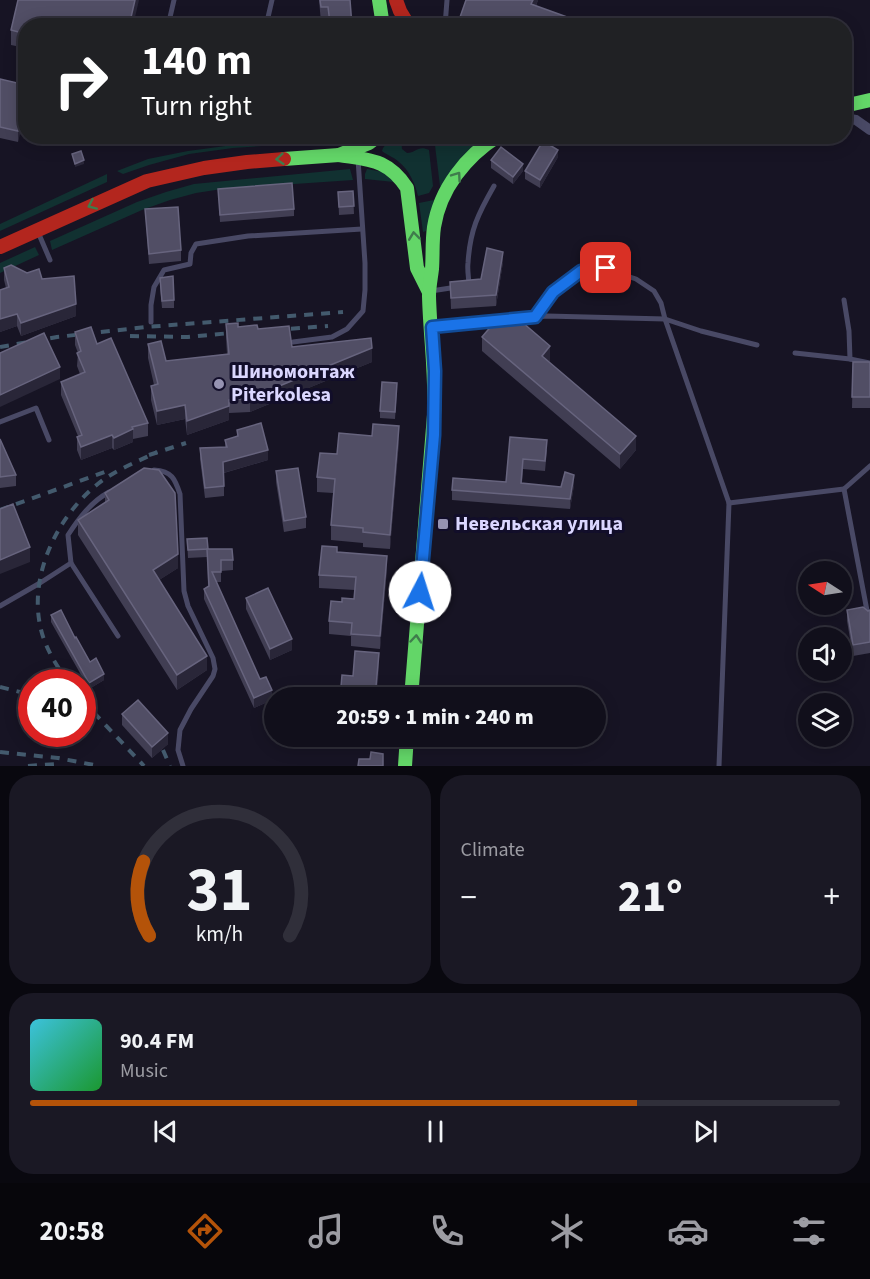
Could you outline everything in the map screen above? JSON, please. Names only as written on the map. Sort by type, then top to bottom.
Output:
[{"type":"street","points":[[379,0],[382,18]]},
{"type":"street","points":[[396,0],[404,18]]},
{"type":"street","points":[[852,104],[870,100]]},
{"type":"street","points":[[852,119],[870,130]]},
{"type":"street","points":[[0,247],[147,181],[204,168],[339,154],[366,144]]},
{"type":"street","points":[[412,687],[434,435],[435,371],[429,292],[432,266],[431,246],[437,216],[454,178],[471,157],[486,144]]},
{"type":"street","points":[[339,154],[373,161],[393,169],[401,176],[407,188],[417,268],[429,292]]},
{"type":"street","points":[[405,766],[406,747]]},
{"type":"lane","points":[[170,18],[174,0]]},
{"type":"lane","points":[[268,18],[272,0]]},
{"type":"lane","points":[[446,18],[447,0]]},
{"type":"lane","points":[[293,342],[332,337],[347,328],[363,311],[365,263],[358,158]]},
{"type":"lane","points":[[429,292],[470,286],[467,265],[472,230],[494,186]]},
{"type":"lane","points":[[151,322],[154,286],[164,270],[190,264],[191,253],[196,244],[248,236],[362,229]]},
{"type":"lane","points":[[37,230],[50,260]]},
{"type":"lane","points":[[535,317],[553,292],[581,271],[606,268],[636,279],[654,291],[661,303],[729,503],[719,766]]},
{"type":"lane","points":[[844,300],[849,332],[849,359]]},
{"type":"lane","points":[[432,327],[547,316],[665,318],[701,331],[757,345]]},
{"type":"lane","points":[[795,353],[870,363]]},
{"type":"lane","points":[[0,422],[36,408],[49,440]]},
{"type":"lane","points":[[729,503],[844,489],[870,466]]},
{"type":"lane","points":[[150,470],[164,471],[175,479],[180,494],[184,591],[188,606],[213,658],[215,669],[180,730],[178,750],[183,766]]},
{"type":"lane","points":[[844,489],[868,618]]},
{"type":"lane","points":[[111,490],[101,496],[82,515],[68,535],[71,563],[118,636]]},
{"type":"lane","points":[[0,606],[71,563]]},
{"type":"green space","points":[[294,144],[189,154],[123,174],[117,171],[148,159],[233,145]]},
{"type":"green space","points":[[386,144],[403,144],[402,149],[407,153],[422,148],[429,150],[433,186],[429,193],[418,196],[406,169],[382,151]]},
{"type":"green space","points":[[435,144],[477,144],[441,187]]},
{"type":"green space","points":[[350,169],[353,180],[222,189],[170,200],[52,250],[50,241],[137,202],[194,184]]},
{"type":"green space","points":[[367,169],[383,172],[394,182],[365,179]]},
{"type":"green space","points":[[107,174],[107,182],[0,231],[0,224]]},
{"type":"green space","points":[[434,200],[426,231],[423,232],[419,203]]},
{"type":"green space","points":[[35,247],[39,255],[0,273],[0,263]]},
{"type":"building","points":[[18,0],[135,0],[131,18],[18,18],[18,32],[11,30]]},
{"type":"building","points":[[320,0],[350,0],[351,18],[329,18],[328,7],[321,7]]},
{"type":"building","points":[[466,0],[533,0],[531,4],[570,18],[460,18]]},
{"type":"building","points":[[0,79],[18,83],[18,131],[0,127]]},
{"type":"building","points":[[541,144],[548,144],[558,150],[540,180],[525,171]]},
{"type":"building","points":[[501,147],[523,164],[513,177],[491,160]]},
{"type":"building","points":[[81,151],[84,160],[75,164],[72,154]]},
{"type":"building","points":[[292,183],[294,209],[220,215],[218,189]]},
{"type":"building","points":[[353,191],[354,206],[339,207],[338,192]]},
{"type":"building","points":[[178,207],[181,250],[149,254],[145,209]]},
{"type":"building","points":[[487,248],[503,252],[496,295],[451,298],[450,282],[481,279]]},
{"type":"building","points":[[11,265],[27,273],[39,269],[42,279],[74,276],[76,304],[21,323],[17,314],[0,319],[0,290],[9,287],[4,268]]},
{"type":"building","points":[[173,276],[174,300],[162,301],[160,278]]},
{"type":"building","points":[[515,316],[550,346],[542,356],[636,436],[620,454],[482,337],[498,318],[507,326]]},
{"type":"building","points":[[238,323],[238,327],[257,325],[258,329],[289,326],[292,347],[371,338],[372,348],[250,398],[229,400],[229,406],[187,421],[185,405],[157,411],[151,386],[158,384],[148,344],[161,341],[166,361],[229,354],[226,324]]},
{"type":"building","points":[[91,327],[97,344],[111,338],[148,423],[132,427],[133,429],[114,438],[112,435],[81,447],[77,437],[82,435],[61,382],[85,372],[77,353],[81,351],[75,332]]},
{"type":"building","points":[[44,333],[60,367],[0,395],[0,353]]},
{"type":"building","points":[[853,362],[870,362],[870,397],[852,397]]},
{"type":"building","points":[[382,382],[397,383],[395,412],[380,411]]},
{"type":"building","points":[[261,423],[268,450],[223,462],[224,486],[205,488],[200,448],[227,447],[225,440],[238,436],[237,430]]},
{"type":"building","points":[[373,424],[399,426],[390,535],[363,532],[363,528],[331,525],[335,479],[317,477],[320,453],[337,454],[339,433],[372,436]]},
{"type":"building","points":[[510,437],[547,440],[545,461],[523,459],[521,483],[561,487],[565,472],[574,475],[570,499],[452,490],[453,478],[506,482]]},
{"type":"building","points":[[0,439],[16,475],[0,477]]},
{"type":"building","points":[[144,468],[159,470],[175,493],[178,554],[153,570],[207,656],[177,675],[78,520],[109,500],[105,493]]},
{"type":"building","points":[[298,468],[306,517],[284,521],[276,471]]},
{"type":"building","points":[[13,504],[30,547],[0,560],[0,509]]},
{"type":"building","points":[[207,538],[208,549],[188,550],[187,539]]},
{"type":"building","points":[[322,546],[337,547],[337,552],[387,556],[380,636],[351,634],[352,623],[329,621],[331,601],[342,602],[342,598],[354,599],[356,577],[319,575]]},
{"type":"building","points":[[207,549],[232,549],[233,560],[221,560],[221,572],[212,572],[260,679],[266,677],[271,687],[264,687],[264,694],[254,698],[204,589],[209,586]]},
{"type":"building","points":[[268,588],[292,639],[270,649],[246,598]]},
{"type":"building","points":[[863,607],[870,610],[870,642],[853,645],[852,627],[850,627],[848,615],[852,615],[852,609]]},
{"type":"building","points":[[61,610],[90,662],[96,658],[104,674],[96,679],[96,669],[81,669],[51,615]]},
{"type":"building","points":[[355,651],[379,653],[376,687],[341,687],[342,675],[353,676]]},
{"type":"building","points":[[138,700],[168,733],[152,747],[122,714]]},
{"type":"building","points":[[371,752],[383,754],[383,766],[358,766],[359,759],[370,759]]},
{"type":"railway","points":[[0,347],[57,337],[146,327],[343,312]]},
{"type":"railway","points":[[274,330],[328,326]]},
{"type":"railway","points":[[130,336],[188,337],[241,332]]},
{"type":"railway","points":[[149,455],[186,443]]},
{"type":"railway","points":[[60,669],[44,641],[38,605],[39,584],[51,544],[73,508],[87,493],[109,476],[157,452]]},
{"type":"railway","points":[[0,510],[110,470]]},
{"type":"railway","points":[[0,687],[18,692]]},
{"type":"railway","points":[[96,715],[144,766]]},
{"type":"railway","points":[[163,750],[170,766]]},
{"type":"railway","points":[[0,752],[58,758],[99,766]]},
{"type":"railway","points":[[28,766],[56,764]]},
{"type":"traffic: fast","points":[[379,0],[382,18]]},
{"type":"traffic: fast","points":[[852,104],[870,100]]},
{"type":"traffic: fast","points":[[284,159],[339,155],[366,144]]},
{"type":"traffic: fast","points":[[412,687],[434,415],[429,296],[434,227],[448,187],[465,164],[486,144]]},
{"type":"traffic: fast","points":[[339,155],[378,162],[393,171],[407,188],[417,268],[429,292]]},
{"type":"traffic: fast","points":[[405,766],[406,747]]},
{"type":"traffic: jam","points":[[396,0],[404,18]]},
{"type":"traffic: jam","points":[[0,247],[147,181],[204,168],[284,159]]},
{"type":"place","name":"Шиномонтаж Piterkolesa","points":[[219,384]]},
{"type":"place","name":"Невельская улица","points":[[443,524]]},
{"type":"route","points":[[420,592],[434,435],[435,371],[432,327],[535,317],[553,292],[581,271],[606,268]]}]
